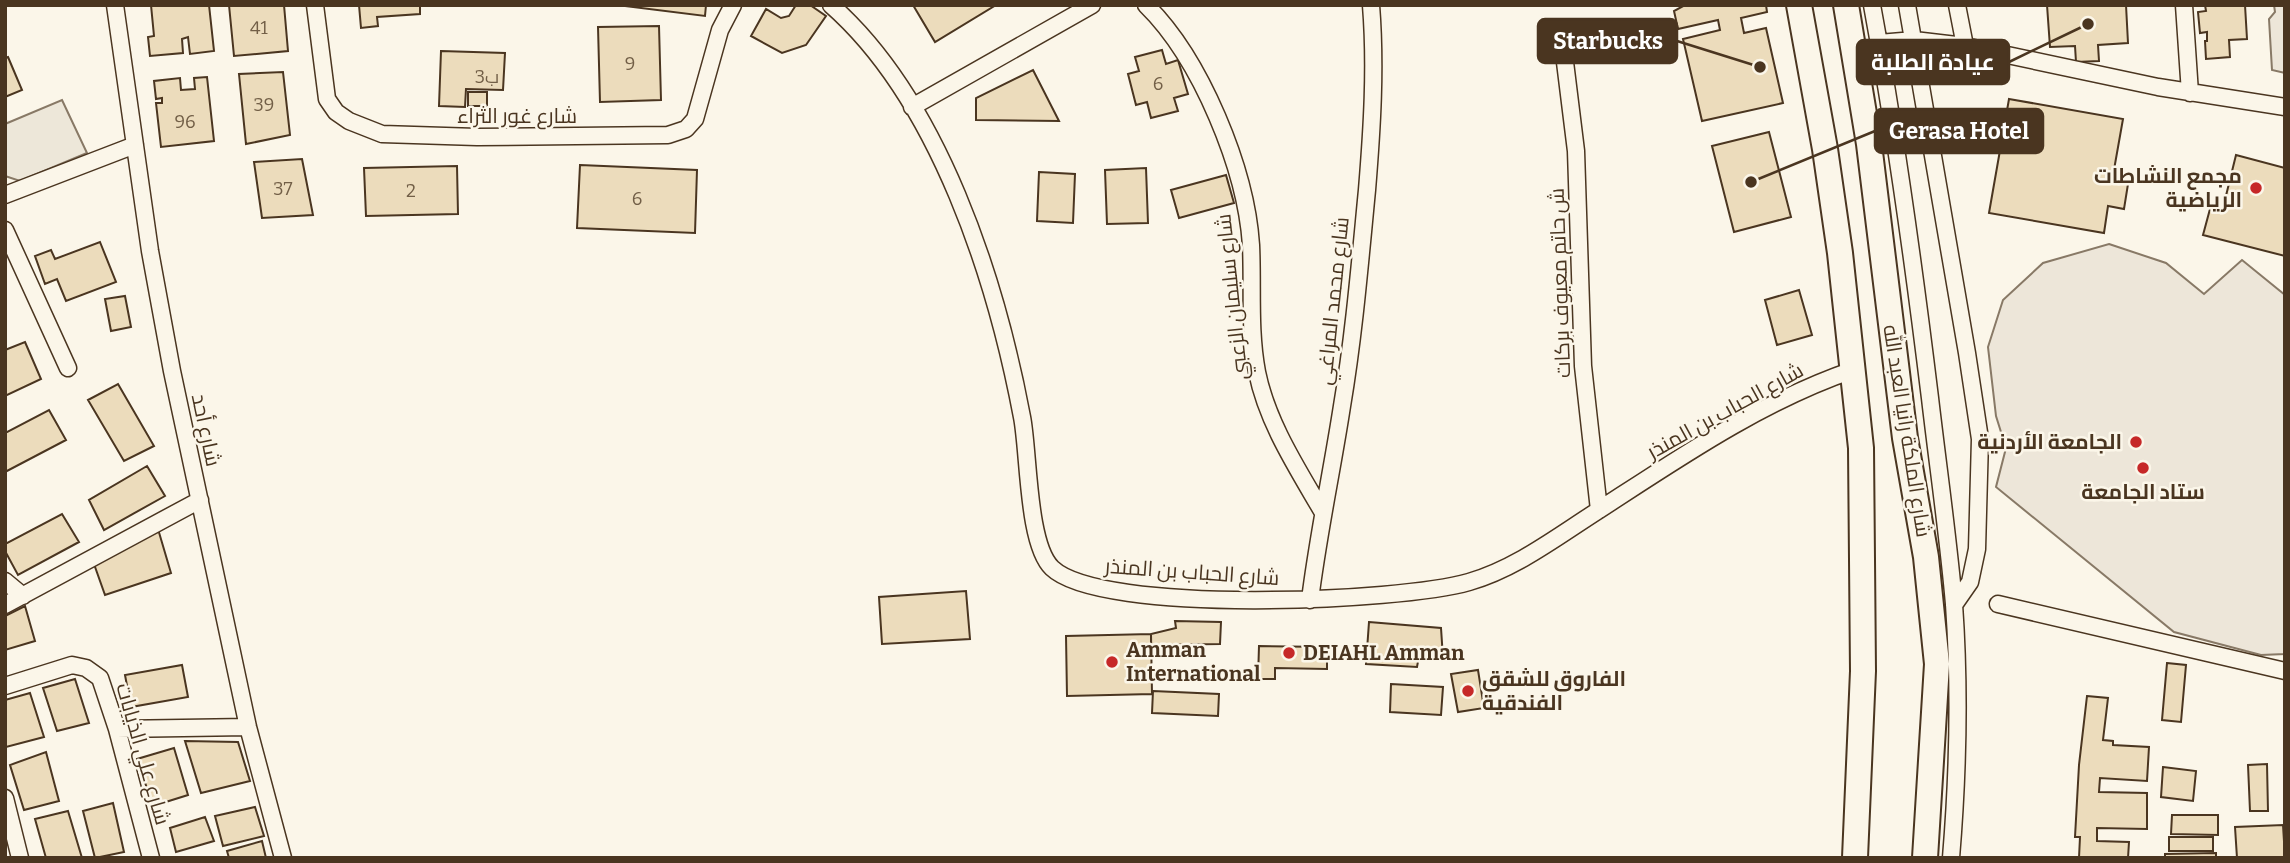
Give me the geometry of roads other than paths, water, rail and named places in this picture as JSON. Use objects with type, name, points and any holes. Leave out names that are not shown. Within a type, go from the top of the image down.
[{"type":"main road","name":"شارع الملكة رانيا العبد الله","points":[[1799,5],[1825,149],[1840,253],[1861,448],[1863,671],[1855,858]]},
{"type":"main road","name":"شارع الملكة رانيا العبد الله","points":[[1846,5],[1869,145],[1905,438],[1926,557],[1937,664],[1925,858]]},
{"type":"street","name":"شارع أحد","points":[[115,5],[160,312],[248,727],[283,858]]},
{"type":"street","name":"شارع غور الثراء","points":[[315,5],[327,99],[336,111],[349,121],[383,134],[415,136],[668,135],[686,129],[695,119],[720,30],[733,5]]},
{"type":"street","name":"شارع الحباب بن المنذر","points":[[831,5],[885,62],[938,155],[961,207],[1009,354],[1023,421],[1035,527],[1042,553],[1051,567],[1070,580],[1098,589],[1137,594],[1310,600],[1384,596],[1471,582],[1499,571],[1722,433],[1799,392],[1853,370]]},
{"type":"street","points":[[912,107],[1092,5]]},
{"type":"street","name":"شارع سليمان الزعبي","points":[[1146,5],[1184,52],[1220,124],[1248,220],[1257,373],[1275,426],[1322,511]]},
{"type":"street","name":"شارع محمد المراغي","points":[[1310,600],[1322,511],[1342,406],[1364,223],[1373,97],[1371,5]]},
{"type":"street","points":[[1871,5],[1917,292],[1954,605],[1958,727],[1951,858]]},
{"type":"street","points":[[1908,5],[1980,439],[1977,549],[1970,582],[1954,605]]},
{"type":"street","points":[[1957,5],[1965,46]]},
{"type":"street","points":[[2184,5],[2190,93]]},
{"type":"street","points":[[1879,43],[1914,40],[1965,46],[2190,93],[2285,107]]},
{"type":"street","name":"ش حاتم معيوف بركات","points":[[1564,54],[1576,151],[1583,366],[1599,510]]},
{"type":"street","points":[[5,195],[135,145]]},
{"type":"street","points":[[5,230],[68,368]]},
{"type":"street","points":[[5,605],[200,500]]},
{"type":"street","points":[[5,581],[23,596]]},
{"type":"street","points":[[1998,604],[2285,671]]},
{"type":"street","name":"شارع علي الذيابات","points":[[5,686],[72,666],[86,668],[100,678],[117,729],[150,858]]},
{"type":"street","points":[[117,729],[248,727]]},
{"type":"street","points":[[5,798],[20,858]]},
{"type":"place","name":"عيادة الطلبة","points":[[2088,24]]},
{"type":"place","name":"Starbucks","points":[[1760,67]]},
{"type":"place","name":"Gerasa Hotel","points":[[1751,182]]},
{"type":"place","name":"مجمع النشاطات الرياضية","points":[[2256,188]]},
{"type":"place","name":"الجامعة الأردنية","points":[[2136,442]]},
{"type":"place","name":"ستاد الجامعة","points":[[2143,468]]},
{"type":"place","name":"DEIAHL Amman","points":[[1289,653]]},
{"type":"place","name":"Amman International","points":[[1112,662]]},
{"type":"place","name":"الفاروق للشقق الفندقية","points":[[1468,691]]}]
